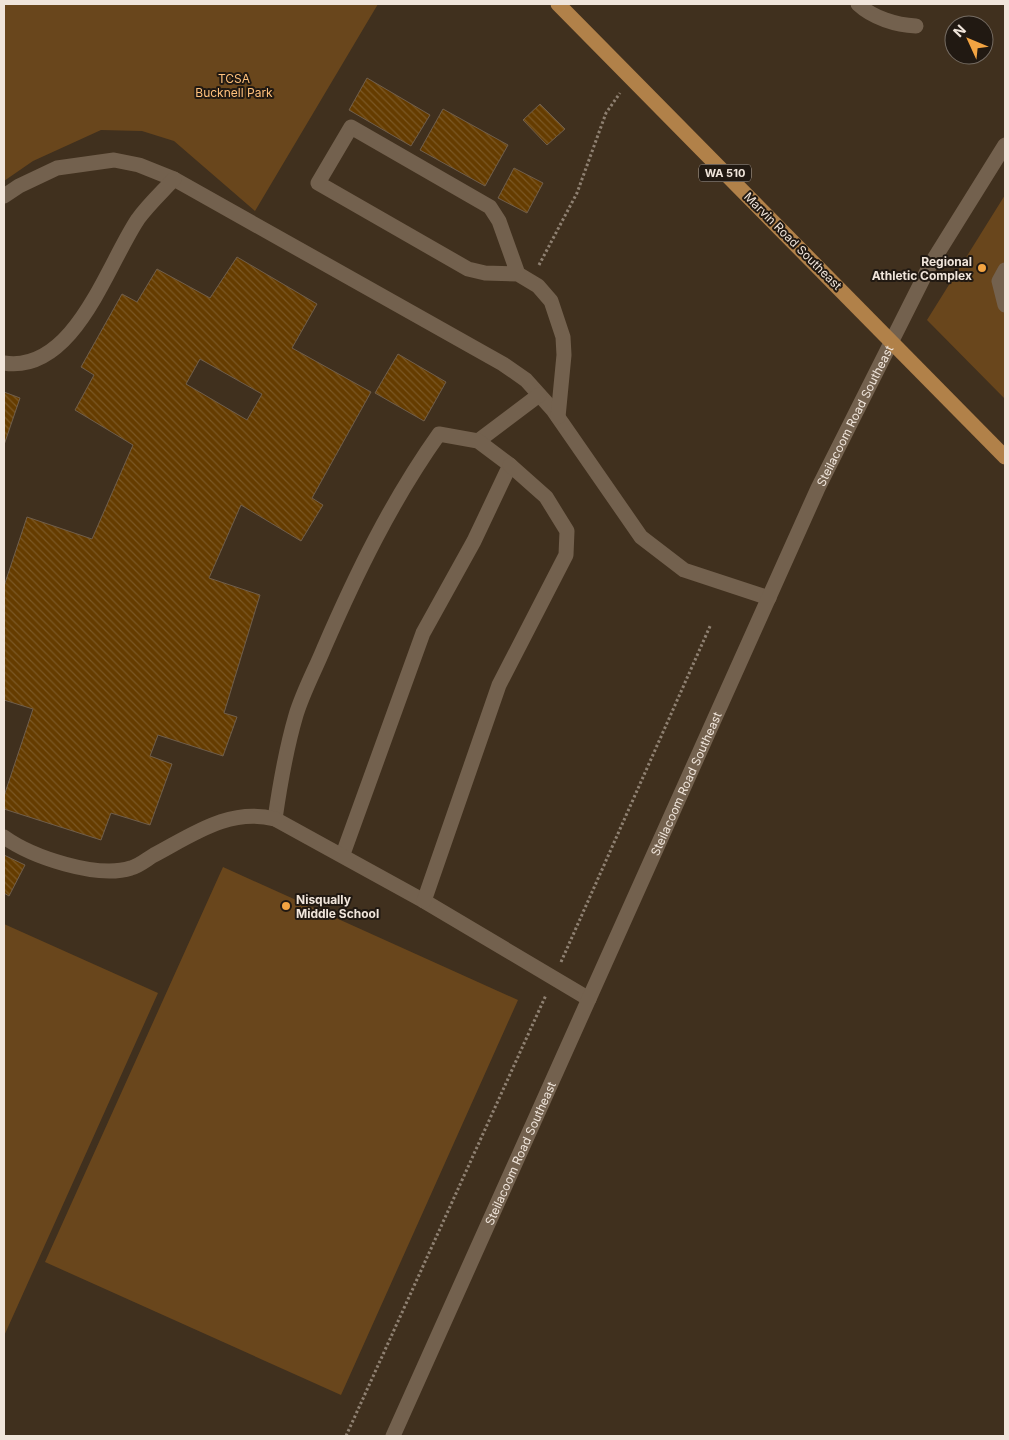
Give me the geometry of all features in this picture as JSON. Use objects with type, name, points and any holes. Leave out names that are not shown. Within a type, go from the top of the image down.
[{"type":"main road","name":"Marvin Road Southeast","points":[[558,4],[1005,457]]},
{"type":"street","points":[[858,4],[898,25],[916,26]]},
{"type":"street","points":[[524,278],[499,221],[490,207],[351,127],[318,183],[468,269],[484,274],[524,278],[538,286],[551,301],[563,337],[564,356],[558,417]]},
{"type":"street","name":"Steilacoom Road Southeast","points":[[393,1436],[818,488],[929,267],[1005,145]]},
{"type":"street","points":[[4,196],[19,186],[56,168],[114,160],[139,165],[174,179],[503,364],[526,380],[558,417],[641,538],[684,570],[769,598]]},
{"type":"street","points":[[4,363],[14,365],[40,359],[62,344],[89,305],[138,219],[174,179]]},
{"type":"street","points":[[1005,270],[999,281],[1005,306]]},
{"type":"street","points":[[478,441],[538,394]]},
{"type":"street","points":[[275,819],[283,764],[296,713],[349,589],[394,505],[415,467],[439,434],[478,441],[510,465],[546,497],[568,530],[566,555],[499,685],[424,901]]},
{"type":"street","points":[[343,854],[422,633],[474,541],[510,465]]},
{"type":"street","points":[[4,837],[58,862],[95,872],[130,868],[230,817],[259,815],[275,819],[343,854],[589,999]]},
{"type":"path","points":[[524,278],[577,193],[606,113],[631,78]]},
{"type":"path","points":[[346,1436],[554,978],[710,624]]},
{"type":"green space","name":"TCSA Bucknell Park","points":[[4,4],[378,4],[255,211],[174,141],[142,131],[101,130],[33,161],[4,181]]},
{"type":"green space","name":"Regional Athletic Complex","points":[[1005,195],[1005,399],[927,320]]},
{"type":"green space","points":[[223,867],[518,1000],[341,1395],[45,1262]]},
{"type":"green space","points":[[4,924],[158,993],[4,1336]]},
{"type":"building","points":[[367,78],[430,115],[411,146],[349,110]]},
{"type":"building","points":[[540,104],[565,129],[547,145],[523,120]]},
{"type":"building","points":[[443,109],[508,145],[485,186],[420,150]]},
{"type":"building","points":[[514,168],[543,183],[527,213],[498,198]]},
{"type":"building","points":[[237,257],[317,304],[292,348],[371,392],[312,498],[323,505],[301,541],[241,505],[209,578],[260,595],[224,713],[237,717],[223,756],[158,735],[150,756],[172,764],[150,825],[111,813],[101,840],[4,809],[4,796],[33,709],[4,700],[4,586],[27,517],[92,539],[133,445],[75,410],[94,375],[81,367],[122,294],[137,302],[157,269],[210,298]],"holes":[[[200,359],[262,394],[247,420],[186,384]]]},
{"type":"building","points":[[398,354],[446,382],[424,421],[375,393]]},
{"type":"building","points":[[4,392],[20,398],[4,445]]},
{"type":"building","points":[[4,855],[25,865],[9,896],[4,893]]},
{"type":"place","name":"Regional Athletic Complex","points":[[982,268]]},
{"type":"place","name":"Nisqually Middle School","points":[[286,906]]}]
